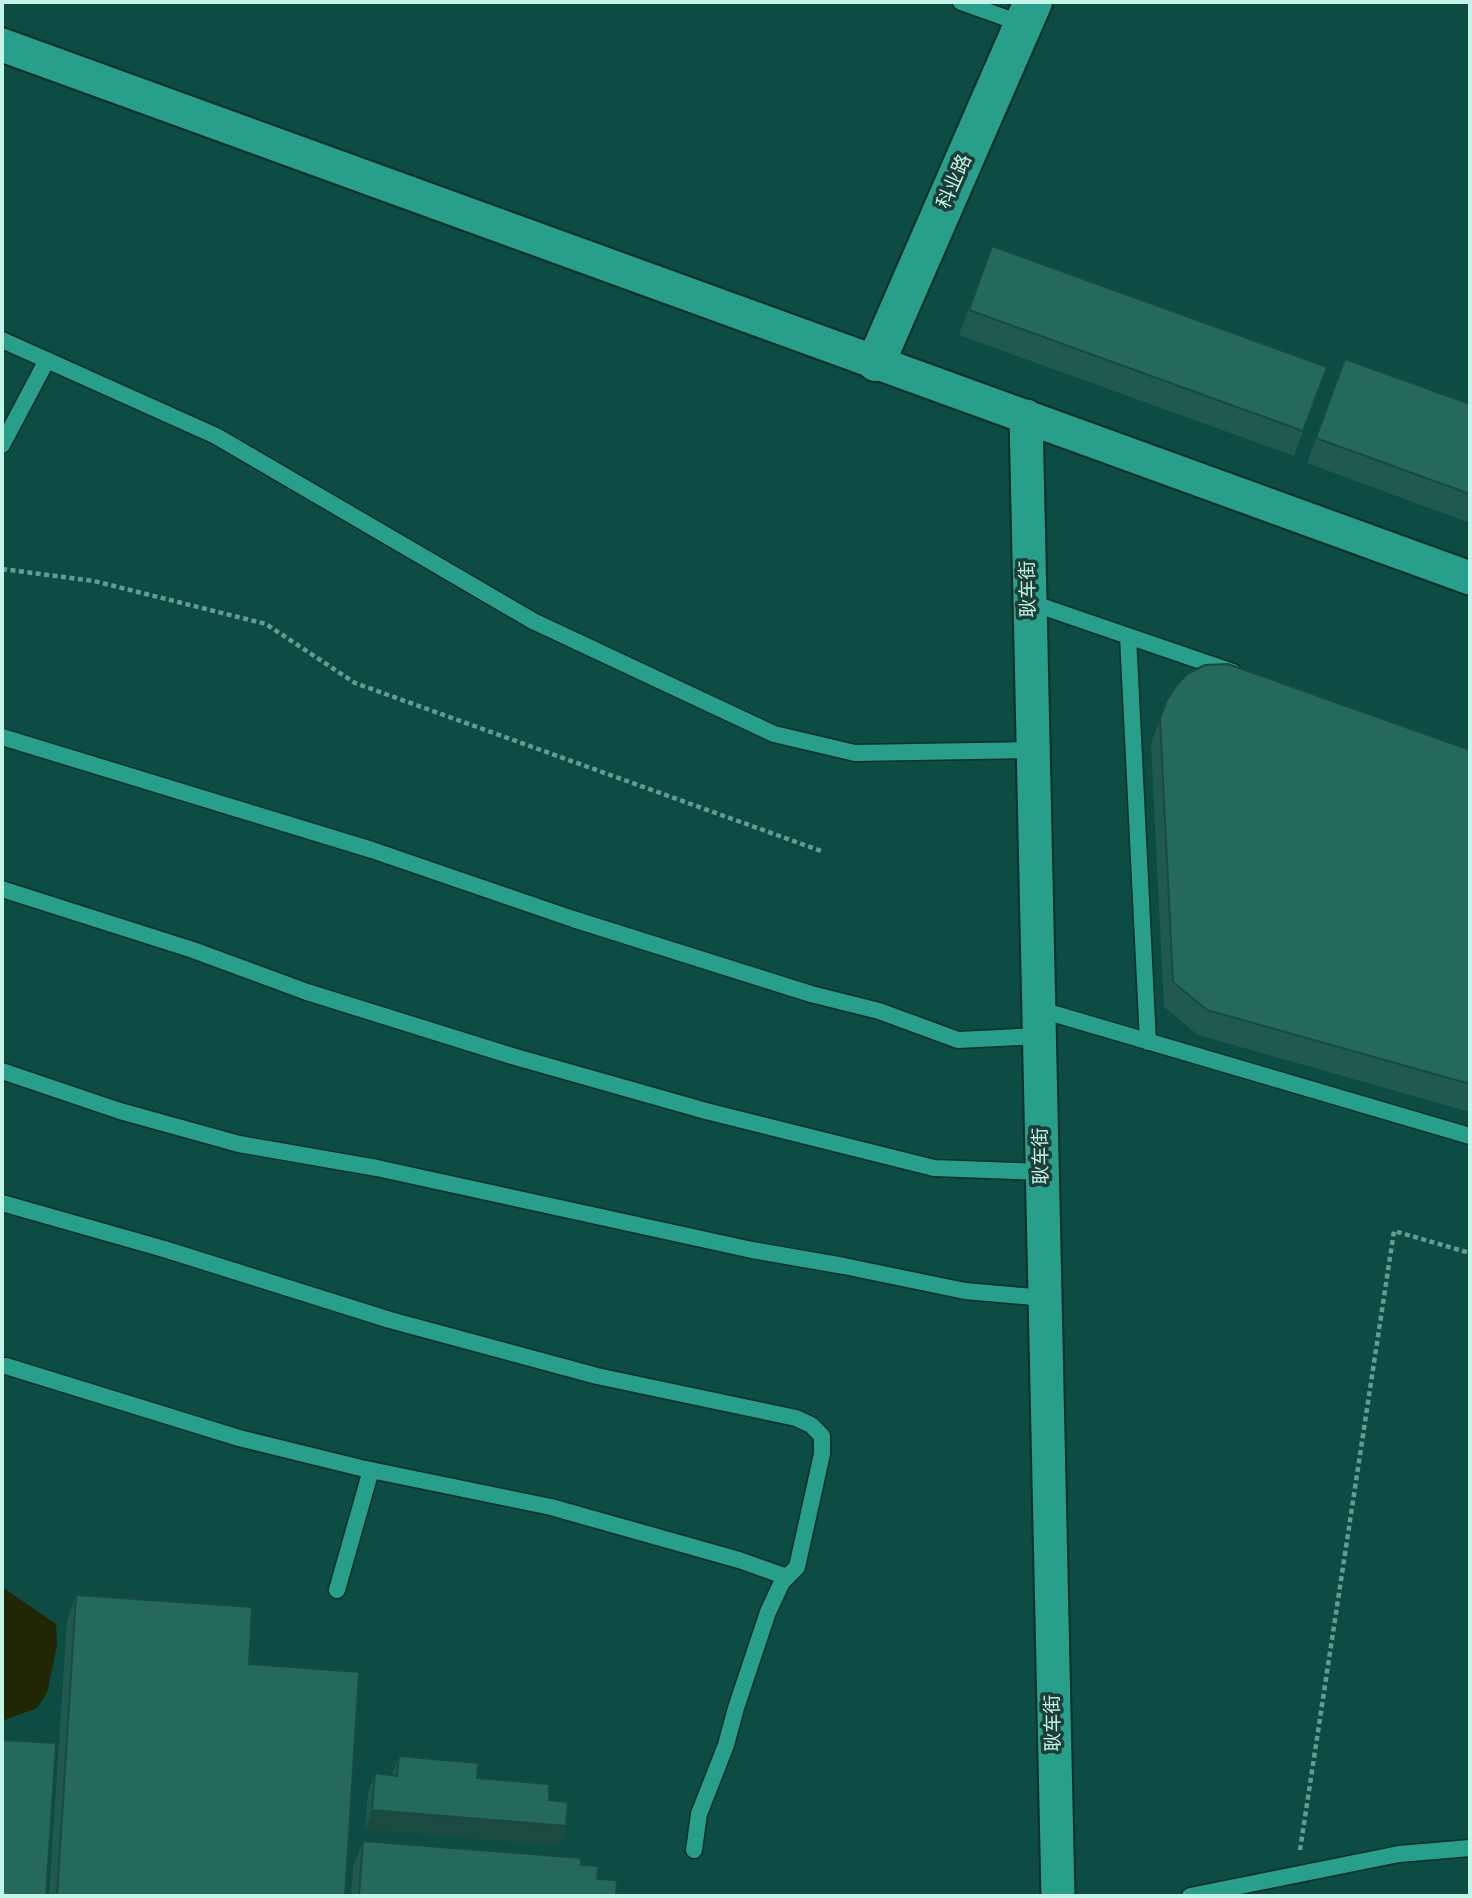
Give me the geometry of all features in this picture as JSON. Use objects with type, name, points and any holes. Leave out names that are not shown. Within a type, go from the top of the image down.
[{"type":"street","name":"科业路","points":[[876,362],[1028,13]]},
{"type":"street","points":[[2,45],[1470,578]]},
{"type":"street","name":"耿车街","points":[[1026,416],[1058,1896]]},
{"type":"lane","points":[[961,2],[1028,13]]},
{"type":"lane","points":[[2,340],[216,436],[533,621],[774,734],[855,753],[1033,750]]},
{"type":"lane","points":[[2,445],[47,360]]},
{"type":"lane","points":[[1030,601],[1247,677]]},
{"type":"lane","points":[[1128,636],[1148,1042]]},
{"type":"lane","points":[[2,737],[372,850],[573,919],[811,994],[879,1011],[958,1040],[1039,1022],[1148,1042],[1470,1136]]},
{"type":"lane","points":[[2,890],[193,950],[346,1004],[512,1056],[706,1111],[934,1168],[1042,1172]]},
{"type":"lane","points":[[2,1071],[120,1111],[239,1144],[377,1168],[752,1250],[965,1291],[1045,1298]]},
{"type":"lane","points":[[2,1203],[164,1249],[429,1331],[597,1376],[796,1418],[811,1425],[822,1436],[822,1454],[797,1567],[782,1582],[768,1612],[726,1745],[699,1814],[694,1850]]},
{"type":"lane","points":[[6,1366],[239,1437],[371,1470],[551,1507],[739,1560],[787,1577]]},
{"type":"lane","points":[[337,1590],[371,1470]]},
{"type":"lane","points":[[1190,1896],[1399,1854],[1470,1848]]},
{"type":"path","points":[[2,569],[94,581],[267,624],[355,683],[824,852]]},
{"type":"path","points":[[1296,1875],[1394,1231],[1470,1253]]},
{"type":"shaded area","points":[[2,1587],[56,1624],[57,1646],[47,1693],[37,1708],[2,1721]]},
{"type":"building","points":[[992,246],[1327,367],[1303,431],[969,310]]},
{"type":"building","points":[[1345,359],[1470,404],[1470,494],[1316,438]]},
{"type":"building","points":[[1228,664],[1470,750],[1470,1084],[1207,1010],[1173,982],[1160,719],[1166,702],[1187,674],[1205,665]]},
{"type":"building","points":[[76,1595],[252,1607],[249,1664],[359,1672],[345,1896],[57,1896]]},
{"type":"building","points":[[2,1740],[56,1743],[46,1896],[2,1896]]},
{"type":"building","points":[[399,1756],[478,1763],[477,1778],[549,1784],[549,1800],[568,1802],[566,1826],[372,1810],[375,1773],[397,1776]]},
{"type":"building","points":[[363,1841],[581,1858],[581,1865],[598,1866],[597,1879],[617,1880],[616,1896],[359,1896]]}]
